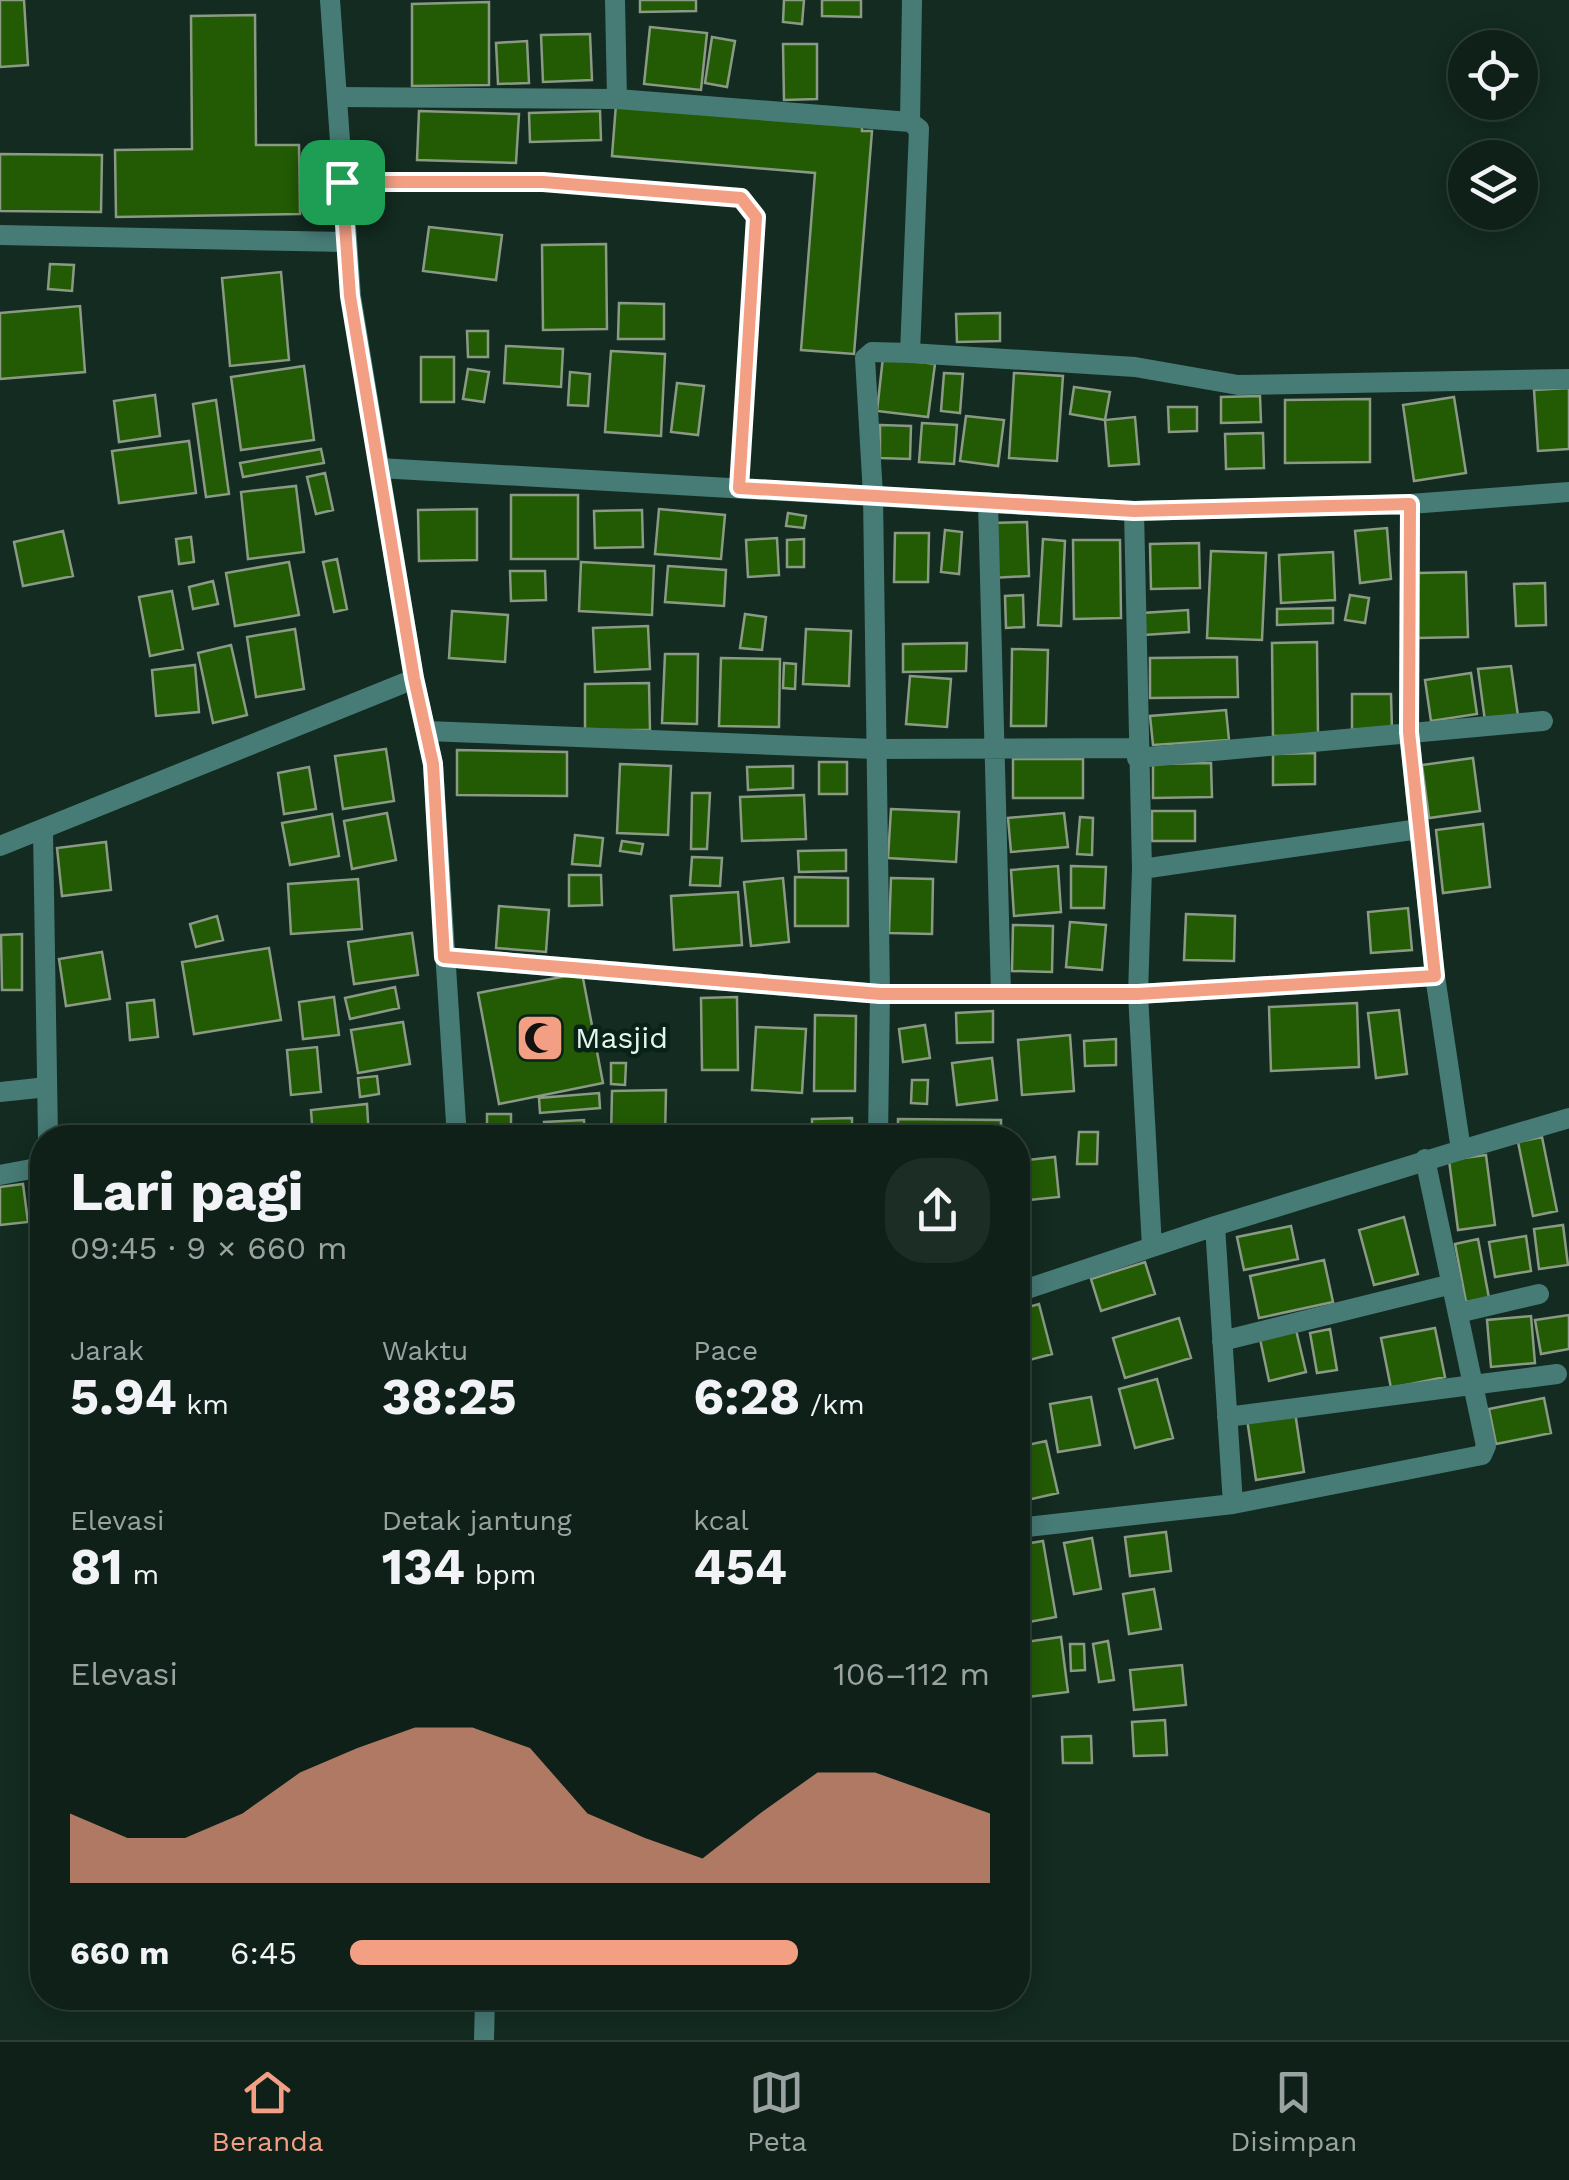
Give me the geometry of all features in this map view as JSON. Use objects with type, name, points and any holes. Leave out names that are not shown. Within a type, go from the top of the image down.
[{"type":"street","points":[[330,0],[350,296],[414,678],[433,764],[456,1125]]},
{"type":"street","points":[[615,0],[617,99]]},
{"type":"street","points":[[910,122],[912,0]]},
{"type":"street","points":[[338,97],[617,99],[917,125],[920,134],[910,353]]},
{"type":"street","points":[[0,235],[346,242]]},
{"type":"street","points":[[878,1125],[873,495],[865,358],[872,352],[910,353],[1134,367],[1238,385],[1569,379]]},
{"type":"street","points":[[380,468],[1134,511],[1410,504],[1569,492]]},
{"type":"street","points":[[988,502],[1001,994]]},
{"type":"street","points":[[1410,504],[1409,732],[1435,976],[1461,1150]]},
{"type":"street","points":[[1134,511],[1142,869],[1138,994],[1152,1247]]},
{"type":"street","points":[[0,846],[414,678]]},
{"type":"street","points":[[427,730],[875,749],[1137,753],[1544,722]]},
{"type":"street","points":[[1142,869],[1420,828]]},
{"type":"street","points":[[43,830],[48,1125]]},
{"type":"street","points":[[444,957],[880,994],[1138,994],[1435,976]]},
{"type":"street","points":[[0,1092],[47,1087]]},
{"type":"street","points":[[1030,1288],[1425,1159],[1569,1118]]},
{"type":"street","points":[[1030,1527],[1233,1504],[1482,1456],[1486,1446],[1425,1159]]},
{"type":"street","points":[[0,1175],[30,1170]]},
{"type":"street","points":[[1215,1226],[1233,1504]]},
{"type":"street","points":[[1222,1341],[1452,1284]]},
{"type":"street","points":[[1458,1312],[1539,1294]]},
{"type":"street","points":[[1227,1417],[1557,1374]]},
{"type":"street","points":[[484,2010],[484,2040]]},
{"type":"lane","points":[[342,182],[543,182],[741,198],[756,217],[739,488]]},
{"type":"building","points":[[0,0],[24,0],[28,65],[0,67]]},
{"type":"building","points":[[640,0],[696,0],[696,11],[640,12]]},
{"type":"building","points":[[784,0],[804,0],[802,24],[783,22]]},
{"type":"building","points":[[822,0],[861,0],[861,17],[822,16]]},
{"type":"building","points":[[489,2],[489,85],[412,86],[412,4]]},
{"type":"building","points":[[255,15],[256,145],[299,145],[300,214],[116,217],[115,150],[192,149],[191,16]]},
{"type":"building","points":[[650,27],[707,33],[701,90],[644,84]]},
{"type":"building","points":[[590,34],[592,80],[543,82],[541,35]]},
{"type":"building","points":[[712,37],[735,41],[727,87],[705,83]]},
{"type":"building","points":[[527,41],[529,83],[498,84],[496,43]]},
{"type":"building","points":[[783,44],[817,44],[817,99],[784,100]]},
{"type":"building","points":[[616,104],[862,125],[862,131],[872,131],[854,354],[801,350],[815,173],[612,156]]},
{"type":"building","points":[[419,111],[519,114],[516,163],[417,160]]},
{"type":"building","points":[[600,111],[601,140],[530,142],[529,113]]},
{"type":"building","points":[[0,154],[102,155],[101,212],[0,211]]},
{"type":"building","points":[[429,227],[502,235],[496,280],[423,271]]},
{"type":"building","points":[[606,244],[607,329],[543,330],[542,245]]},
{"type":"building","points":[[50,264],[74,265],[72,291],[48,289]]},
{"type":"building","points":[[281,272],[289,360],[230,366],[222,278]]},
{"type":"building","points":[[619,303],[664,304],[664,339],[618,339]]},
{"type":"building","points":[[80,306],[85,372],[0,379],[0,313]]},
{"type":"building","points":[[1000,313],[1000,341],[957,342],[956,314]]},
{"type":"building","points":[[467,331],[488,331],[488,357],[468,357]]},
{"type":"building","points":[[506,346],[563,349],[561,387],[504,383]]},
{"type":"building","points":[[611,351],[665,354],[661,436],[605,432]]},
{"type":"building","points":[[421,357],[454,357],[454,402],[421,402]]},
{"type":"building","points":[[883,357],[935,364],[928,417],[877,411]]},
{"type":"building","points":[[304,366],[314,440],[241,450],[231,377]]},
{"type":"building","points":[[468,369],[489,372],[484,402],[463,399]]},
{"type":"building","points":[[570,372],[590,374],[588,406],[568,405]]},
{"type":"building","points":[[944,373],[963,374],[960,413],[941,411]]},
{"type":"building","points":[[1014,373],[1063,376],[1057,461],[1009,458]]},
{"type":"building","points":[[677,383],[704,386],[698,435],[671,432]]},
{"type":"building","points":[[1074,387],[1110,392],[1105,420],[1070,414]]},
{"type":"building","points":[[1569,388],[1569,449],[1538,451],[1534,390]]},
{"type":"building","points":[[155,395],[160,436],[119,442],[114,401]]},
{"type":"building","points":[[1260,396],[1261,422],[1221,423],[1221,397]]},
{"type":"building","points":[[1454,397],[1466,473],[1414,481],[1403,405]]},
{"type":"building","points":[[1370,399],[1370,462],[1285,463],[1285,400]]},
{"type":"building","points":[[216,400],[229,494],[206,497],[193,404]]},
{"type":"building","points":[[1168,407],[1197,407],[1197,431],[1169,432]]},
{"type":"building","points":[[966,416],[1004,420],[998,466],[960,461]]},
{"type":"building","points":[[1135,417],[1139,464],[1109,466],[1105,420]]},
{"type":"building","points":[[922,423],[957,425],[954,464],[919,462]]},
{"type":"building","points":[[880,425],[911,426],[910,459],[880,458]]},
{"type":"building","points":[[1263,433],[1264,468],[1226,469],[1225,434]]},
{"type":"building","points":[[189,441],[196,493],[119,503],[112,451]]},
{"type":"building","points":[[321,449],[324,463],[243,477],[240,463]]},
{"type":"building","points":[[325,473],[333,510],[316,514],[307,477]]},
{"type":"building","points":[[296,486],[304,552],[248,559],[241,492]]},
{"type":"building","points":[[511,495],[578,495],[578,559],[511,559]]},
{"type":"building","points":[[477,509],[477,560],[419,561],[418,510]]},
{"type":"building","points":[[659,509],[725,515],[721,559],[655,554]]},
{"type":"building","points":[[642,510],[643,547],[595,548],[594,511]]},
{"type":"building","points":[[788,513],[806,516],[804,528],[786,526]]},
{"type":"building","points":[[1027,522],[1029,576],[992,578],[990,523]]},
{"type":"building","points":[[1387,528],[1391,579],[1360,583],[1355,531]]},
{"type":"building","points":[[945,530],[962,532],[959,574],[941,572]]},
{"type":"building","points":[[63,531],[73,576],[23,586],[14,542]]},
{"type":"building","points":[[895,533],[929,533],[928,582],[894,582]]},
{"type":"building","points":[[191,537],[194,562],[179,564],[176,539]]},
{"type":"building","points":[[777,538],[779,575],[748,577],[746,540]]},
{"type":"building","points":[[804,539],[804,567],[787,567],[787,540]]},
{"type":"building","points":[[1043,539],[1065,541],[1061,626],[1038,625]]},
{"type":"building","points":[[1073,540],[1120,540],[1121,618],[1074,619]]},
{"type":"building","points":[[1199,543],[1200,588],[1151,589],[1150,544]]},
{"type":"building","points":[[1211,551],[1266,553],[1262,640],[1207,638]]},
{"type":"building","points":[[1333,552],[1335,600],[1281,603],[1279,555]]},
{"type":"building","points":[[337,559],[347,609],[334,612],[323,562]]},
{"type":"building","points":[[289,562],[299,615],[235,626],[226,573]]},
{"type":"building","points":[[581,562],[654,566],[652,615],[579,611]]},
{"type":"building","points":[[668,566],[726,570],[724,606],[665,602]]},
{"type":"building","points":[[510,571],[545,571],[546,600],[511,601]]},
{"type":"building","points":[[1466,572],[1468,637],[1418,638],[1417,573]]},
{"type":"building","points":[[213,581],[218,604],[193,609],[189,587]]},
{"type":"building","points":[[1545,583],[1546,625],[1516,626],[1514,584]]},
{"type":"building","points":[[172,591],[183,649],[150,656],[139,597]]},
{"type":"building","points":[[1023,595],[1024,627],[1006,628],[1005,596]]},
{"type":"building","points":[[1350,595],[1369,598],[1365,623],[1345,620]]},
{"type":"building","points":[[1333,608],[1333,623],[1277,625],[1277,609]]},
{"type":"building","points":[[1188,610],[1189,632],[1144,635],[1142,613]]},
{"type":"building","points":[[452,611],[508,615],[505,662],[449,658]]},
{"type":"building","points":[[745,614],[766,617],[762,650],[740,648]]},
{"type":"building","points":[[648,626],[650,669],[595,672],[593,628]]},
{"type":"building","points":[[295,629],[304,689],[256,697],[247,637]]},
{"type":"building","points":[[806,629],[851,631],[849,686],[803,684]]},
{"type":"building","points":[[1317,642],[1318,736],[1273,736],[1272,643]]},
{"type":"building","points":[[967,643],[966,671],[903,672],[903,644]]},
{"type":"building","points":[[231,645],[247,715],[213,723],[198,653]]},
{"type":"building","points":[[1012,649],[1048,650],[1046,726],[1011,726]]},
{"type":"building","points":[[665,654],[698,654],[697,724],[662,723]]},
{"type":"building","points":[[1237,657],[1238,697],[1150,698],[1150,658]]},
{"type":"building","points":[[721,658],[780,659],[779,727],[719,726]]},
{"type":"building","points":[[784,663],[796,664],[795,689],[783,688]]},
{"type":"building","points":[[195,665],[199,712],[156,716],[152,670]]},
{"type":"building","points":[[1511,666],[1518,716],[1485,721],[1478,669]]},
{"type":"building","points":[[1471,673],[1477,714],[1431,721],[1425,680]]},
{"type":"building","points":[[910,676],[951,679],[947,727],[906,724]]},
{"type":"building","points":[[649,683],[650,730],[585,730],[585,684]]},
{"type":"building","points":[[1352,694],[1391,694],[1392,730],[1352,729]]},
{"type":"building","points":[[1226,710],[1229,740],[1153,745],[1150,716]]},
{"type":"building","points":[[386,749],[394,801],[343,809],[335,756]]},
{"type":"building","points":[[457,750],[567,752],[567,796],[457,795]]},
{"type":"building","points":[[1315,753],[1315,784],[1273,785],[1273,754]]},
{"type":"building","points":[[1473,758],[1480,811],[1429,818],[1422,765]]},
{"type":"building","points":[[1013,759],[1083,759],[1083,798],[1013,798]]},
{"type":"building","points":[[819,762],[847,762],[847,794],[819,794]]},
{"type":"building","points":[[1211,763],[1212,797],[1153,798],[1153,764]]},
{"type":"building","points":[[620,764],[671,766],[668,835],[617,833]]},
{"type":"building","points":[[793,766],[793,788],[748,790],[747,767]]},
{"type":"building","points":[[309,767],[316,809],[284,814],[278,773]]},
{"type":"building","points":[[692,793],[710,793],[707,849],[691,849]]},
{"type":"building","points":[[804,795],[806,839],[742,841],[740,797]]},
{"type":"building","points":[[891,809],[959,812],[956,862],[888,858]]},
{"type":"building","points":[[1152,811],[1195,811],[1195,841],[1152,841]]},
{"type":"building","points":[[387,813],[396,860],[352,869],[344,821]]},
{"type":"building","points":[[1064,813],[1068,847],[1011,852],[1008,818]]},
{"type":"building","points":[[332,814],[339,856],[290,865],[282,823]]},
{"type":"building","points":[[1080,817],[1093,818],[1092,855],[1077,854]]},
{"type":"building","points":[[1483,824],[1490,887],[1443,893],[1436,830]]},
{"type":"building","points":[[575,835],[603,838],[600,866],[572,864]]},
{"type":"building","points":[[622,841],[643,844],[641,854],[620,851]]},
{"type":"building","points":[[106,842],[111,890],[62,896],[57,848]]},
{"type":"building","points":[[846,850],[846,871],[799,872],[798,851]]},
{"type":"building","points":[[692,857],[722,858],[720,886],[690,885]]},
{"type":"building","points":[[1058,866],[1061,912],[1014,916],[1011,870]]},
{"type":"building","points":[[1071,866],[1106,867],[1104,908],[1071,908]]},
{"type":"building","points":[[569,875],[601,875],[602,905],[569,906]]},
{"type":"building","points":[[795,877],[848,878],[848,926],[795,926]]},
{"type":"building","points":[[783,878],[789,942],[751,946],[744,882]]},
{"type":"building","points":[[891,878],[933,879],[932,934],[889,933]]},
{"type":"building","points":[[358,879],[362,929],[291,934],[288,884]]},
{"type":"building","points":[[738,892],[742,945],[674,950],[671,896]]},
{"type":"building","points":[[499,906],[549,910],[546,952],[496,948]]},
{"type":"building","points":[[1408,908],[1412,950],[1371,953],[1368,912]]},
{"type":"building","points":[[1186,914],[1235,916],[1234,961],[1184,960]]},
{"type":"building","points":[[217,916],[223,940],[196,947],[190,924]]},
{"type":"building","points":[[1070,922],[1106,925],[1102,970],[1066,967]]},
{"type":"building","points":[[1013,925],[1053,926],[1052,972],[1012,971]]},
{"type":"building","points":[[412,933],[418,975],[354,984],[348,942]]},
{"type":"building","points":[[22,934],[22,990],[2,990],[1,935]]},
{"type":"building","points":[[269,948],[281,1020],[194,1034],[182,962]]},
{"type":"building","points":[[102,952],[110,999],[66,1006],[59,959]]},
{"type":"building","name":"Masjid","points":[[582,973],[603,1083],[499,1104],[478,993]]},
{"type":"building","points":[[395,987],[399,1008],[350,1019],[345,998]]},
{"type":"building","points":[[334,997],[339,1035],[303,1039],[299,1002]]},
{"type":"building","points":[[737,997],[738,1070],[702,1070],[701,998]]},
{"type":"building","points":[[154,1000],[158,1037],[130,1040],[127,1003]]},
{"type":"building","points":[[1357,1003],[1359,1067],[1271,1071],[1269,1007]]},
{"type":"building","points":[[1399,1010],[1407,1074],[1376,1078],[1368,1013]]},
{"type":"building","points":[[993,1011],[993,1042],[957,1043],[956,1013]]},
{"type":"building","points":[[815,1015],[856,1016],[855,1091],[814,1091]]},
{"type":"building","points":[[403,1022],[410,1064],[358,1073],[351,1030]]},
{"type":"building","points":[[925,1025],[930,1058],[903,1062],[899,1029]]},
{"type":"building","points":[[756,1027],[806,1029],[802,1093],[752,1090]]},
{"type":"building","points":[[1070,1035],[1074,1091],[1022,1095],[1018,1040]]},
{"type":"building","points":[[1116,1039],[1116,1065],[1085,1066],[1084,1041]]},
{"type":"building","points":[[317,1047],[321,1092],[291,1095],[287,1050]]},
{"type":"building","points":[[992,1058],[997,1100],[957,1105],[952,1063]]},
{"type":"building","points":[[611,1063],[626,1063],[625,1085],[611,1084]]},
{"type":"building","points":[[377,1076],[379,1094],[360,1097],[358,1078]]},
{"type":"building","points":[[912,1080],[928,1080],[927,1104],[911,1103]]},
{"type":"building","points":[[666,1090],[665,1125],[611,1125],[612,1091]]},
{"type":"building","points":[[599,1093],[600,1108],[540,1113],[539,1098]]},
{"type":"building","points":[[367,1104],[368,1125],[312,1125],[311,1110]]},
{"type":"building","points":[[487,1114],[511,1114],[511,1125],[487,1125]]},
{"type":"building","points":[[852,1118],[852,1125],[812,1125],[812,1119]]},
{"type":"building","points":[[898,1119],[1001,1120],[1001,1125],[898,1125]]},
{"type":"building","points":[[584,1120],[584,1125],[544,1125]]},
{"type":"building","points":[[1079,1132],[1098,1132],[1097,1164],[1077,1164]]},
{"type":"building","points":[[1542,1137],[1557,1211],[1533,1216],[1518,1142]]},
{"type":"building","points":[[1486,1155],[1495,1225],[1458,1230],[1449,1160]]},
{"type":"building","points":[[1055,1157],[1059,1197],[1030,1200],[1030,1160]]},
{"type":"building","points":[[23,1184],[28,1222],[0,1225],[0,1187]]},
{"type":"building","points":[[1404,1217],[1418,1274],[1374,1285],[1359,1230]]},
{"type":"building","points":[[1563,1225],[1568,1265],[1539,1269],[1534,1229]]},
{"type":"building","points":[[1291,1226],[1298,1259],[1244,1270],[1237,1237]]},
{"type":"building","points":[[1526,1236],[1531,1271],[1495,1277],[1489,1242]]},
{"type":"building","points":[[1478,1239],[1489,1298],[1466,1302],[1455,1244]]},
{"type":"building","points":[[1324,1260],[1333,1302],[1259,1318],[1250,1276]]},
{"type":"building","points":[[1145,1262],[1155,1294],[1101,1311],[1091,1279]]},
{"type":"building","points":[[1039,1304],[1052,1354],[1030,1360],[1030,1307]]},
{"type":"building","points":[[1569,1315],[1569,1349],[1541,1354],[1535,1320]]},
{"type":"building","points":[[1531,1316],[1535,1363],[1491,1367],[1487,1320]]},
{"type":"building","points":[[1179,1318],[1191,1358],[1125,1378],[1113,1338]]},
{"type":"building","points":[[1435,1328],[1445,1377],[1391,1388],[1381,1338]]},
{"type":"building","points":[[1330,1329],[1337,1370],[1317,1373],[1310,1333]]},
{"type":"building","points":[[1296,1330],[1306,1372],[1269,1381],[1260,1339]]},
{"type":"building","points":[[1157,1379],[1173,1438],[1135,1448],[1119,1389]]},
{"type":"building","points":[[1091,1397],[1100,1445],[1058,1452],[1050,1404]]},
{"type":"building","points":[[1544,1398],[1551,1433],[1496,1444],[1489,1409]]},
{"type":"building","points":[[1295,1412],[1304,1472],[1256,1480],[1247,1419]]},
{"type":"building","points":[[1046,1441],[1058,1493],[1030,1499],[1030,1444]]},
{"type":"building","points":[[1166,1532],[1171,1571],[1130,1576],[1125,1537]]},
{"type":"building","points":[[1092,1538],[1101,1589],[1074,1594],[1064,1543]]},
{"type":"building","points":[[1043,1541],[1056,1617],[1030,1622],[1030,1543]]},
{"type":"building","points":[[1154,1589],[1161,1629],[1129,1634],[1123,1594]]},
{"type":"building","points":[[1061,1637],[1068,1692],[1030,1697],[1030,1641]]},
{"type":"building","points":[[1108,1641],[1114,1680],[1099,1682],[1093,1644]]},
{"type":"building","points":[[1070,1644],[1084,1644],[1085,1670],[1071,1671]]},
{"type":"building","points":[[1182,1665],[1186,1705],[1134,1710],[1130,1670]]},
{"type":"building","points":[[1165,1720],[1167,1755],[1134,1756],[1132,1722]]},
{"type":"building","points":[[1091,1736],[1092,1763],[1063,1763],[1062,1737]]},
{"type":"place","name":"Masjid","points":[[540,1038]]},
{"type":"route","points":[[342,182],[543,182],[741,198],[756,217],[739,488],[1134,511],[1410,504],[1409,732],[1435,976],[1138,994],[880,994],[444,957],[433,764],[414,678],[350,296],[342,182]]}]
